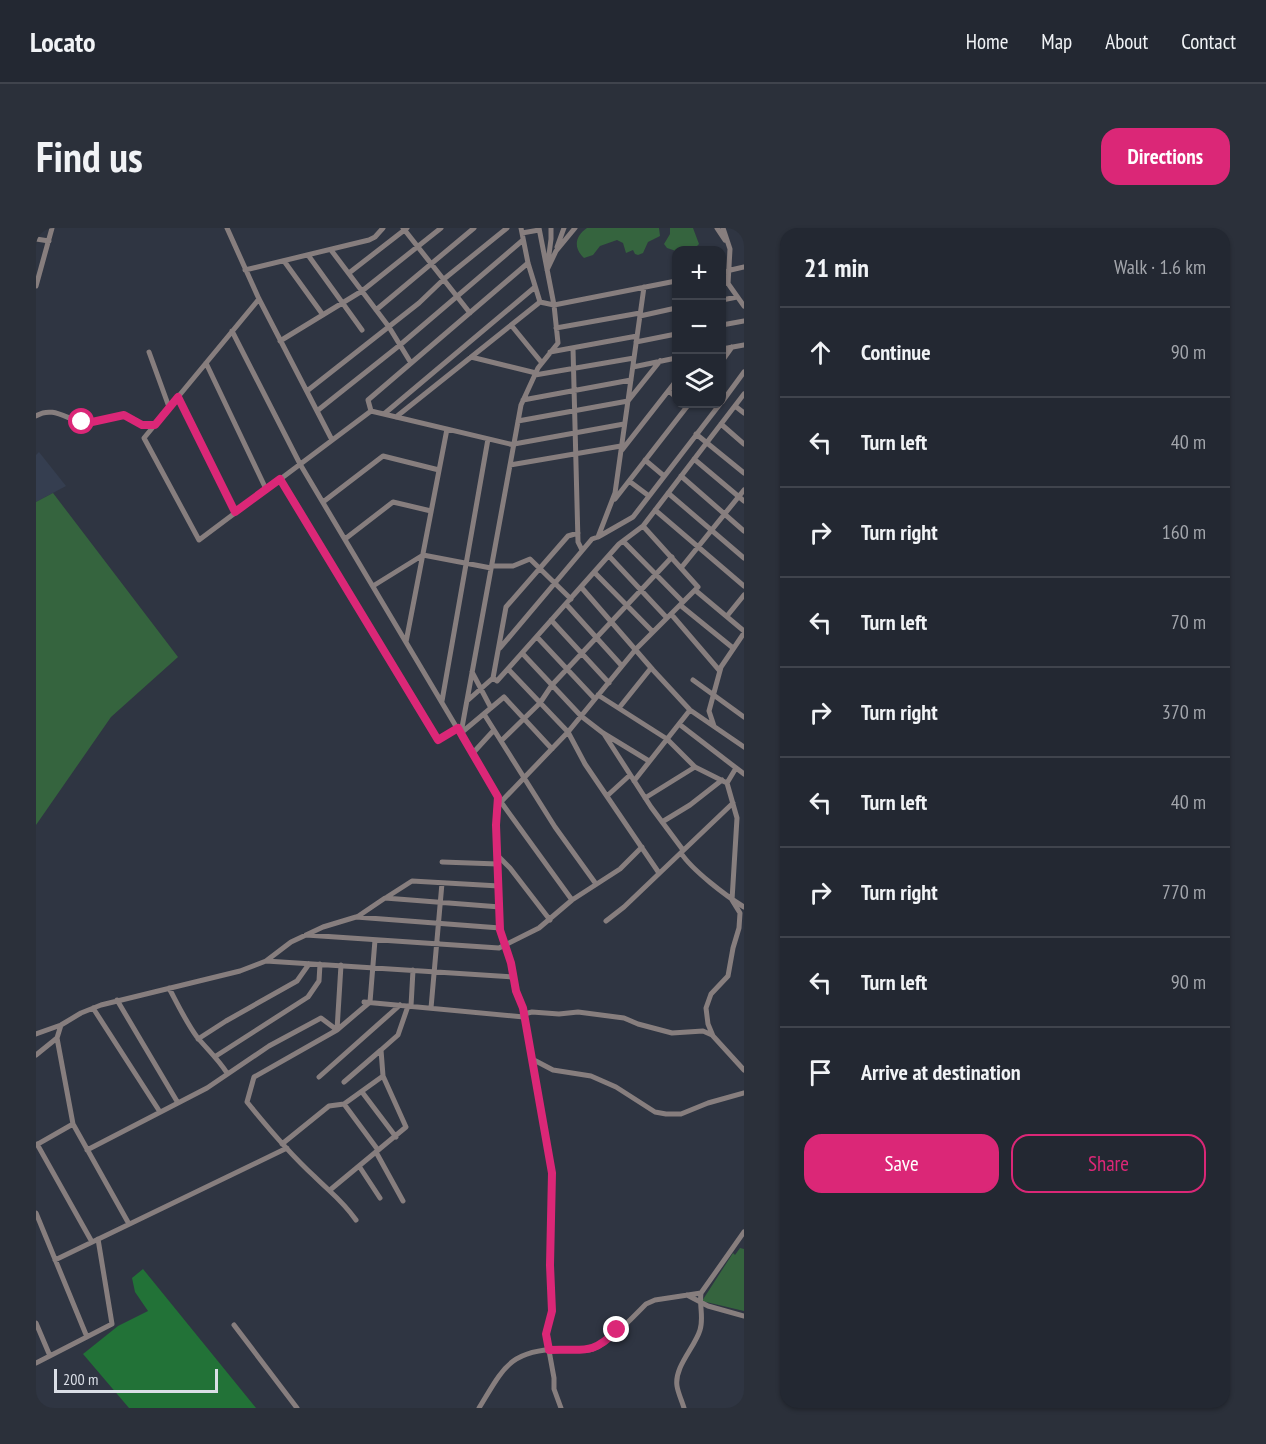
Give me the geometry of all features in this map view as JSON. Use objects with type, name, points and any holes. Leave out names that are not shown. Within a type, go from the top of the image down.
[{"type":"street","points":[[36,286],[52,228]]},
{"type":"street","points":[[227,228],[259,299],[332,440]]},
{"type":"street","points":[[245,270],[369,240],[375,237],[382,228]]},
{"type":"street","points":[[348,273],[405,228],[470,313]]},
{"type":"street","points":[[280,341],[362,291],[441,228]]},
{"type":"street","points":[[376,310],[474,228]]},
{"type":"street","points":[[307,392],[507,228]]},
{"type":"street","points":[[547,270],[551,228]]},
{"type":"street","points":[[547,270],[564,228]]},
{"type":"street","points":[[555,251],[575,228]]},
{"type":"street","points":[[717,228],[730,249]]},
{"type":"street","points":[[723,228],[730,249],[728,284]]},
{"type":"street","points":[[459,730],[467,701],[523,400],[535,374],[558,343],[554,305],[539,229],[521,231],[540,302]]},
{"type":"street","points":[[36,238],[49,241]]},
{"type":"street","points":[[317,411],[400,345],[524,240]]},
{"type":"street","points":[[331,249],[389,327],[411,363]]},
{"type":"street","points":[[308,255],[362,330]]},
{"type":"street","points":[[284,261],[323,315]]},
{"type":"street","points":[[370,411],[368,400],[528,263]]},
{"type":"street","points":[[726,272],[744,267]]},
{"type":"street","points":[[726,281],[744,306]]},
{"type":"street","points":[[540,302],[554,305],[672,282]]},
{"type":"street","points":[[384,414],[535,287]]},
{"type":"street","points":[[598,537],[615,493],[644,287]]},
{"type":"street","points":[[726,299],[737,297]]},
{"type":"street","points":[[259,299],[144,438],[199,540],[370,411],[514,444],[624,424]]},
{"type":"street","points":[[396,417],[540,302]]},
{"type":"street","points":[[556,328],[672,309]]},
{"type":"street","points":[[726,324],[744,321]]},
{"type":"street","points":[[511,325],[542,363]]},
{"type":"street","points":[[232,331],[300,464],[498,797],[496,825],[500,928],[506,944],[516,991],[523,1008],[552,1173],[550,1265],[552,1311],[546,1334],[554,1389],[561,1408]]},
{"type":"street","points":[[550,352],[672,335]]},
{"type":"street","points":[[726,348],[744,345]]},
{"type":"street","points":[[726,355],[732,347]]},
{"type":"street","points":[[573,348],[578,542],[582,550]]},
{"type":"street","points":[[148,352],[169,407]]},
{"type":"street","points":[[471,357],[535,374],[634,358]]},
{"type":"street","points":[[633,367],[672,359]]},
{"type":"street","points":[[518,421],[628,401],[660,361]]},
{"type":"street","points":[[206,363],[266,489]]},
{"type":"street","points":[[726,396],[744,372]]},
{"type":"street","points":[[523,400],[631,380]]},
{"type":"street","points":[[510,465],[621,449],[672,387]]},
{"type":"street","points":[[493,678],[496,681],[508,669],[623,541],[643,526],[744,394]]},
{"type":"street","points":[[178,397],[235,512]]},
{"type":"street","points":[[735,406],[744,413]]},
{"type":"street","points":[[610,505],[684,408]]},
{"type":"street","points":[[499,649],[592,539],[633,517],[717,408]]},
{"type":"street","points":[[36,416],[42,412],[52,411],[82,422],[92,422],[124,415],[142,425],[155,425]]},
{"type":"street","points":[[721,424],[744,444]]},
{"type":"street","points":[[406,642],[447,429]]},
{"type":"street","points":[[696,434],[744,473]]},
{"type":"street","points":[[442,701],[488,439]]},
{"type":"street","points":[[323,502],[383,456],[439,470]]},
{"type":"street","points":[[694,459],[741,499]]},
{"type":"street","points":[[645,460],[664,476]]},
{"type":"street","points":[[681,476],[744,531]]},
{"type":"street","points":[[280,479],[438,740],[484,714],[504,697],[552,749]]},
{"type":"street","points":[[629,481],[649,496]]},
{"type":"street","points":[[681,568],[725,514],[741,499],[744,490]]},
{"type":"street","points":[[668,493],[744,558]]},
{"type":"street","points":[[345,539],[393,502],[431,511]]},
{"type":"street","points":[[655,510],[744,586]]},
{"type":"street","points":[[499,804],[568,732],[636,649],[698,587],[643,526]]},
{"type":"street","points":[[467,701],[493,678],[506,607],[568,536],[578,533]]},
{"type":"street","points":[[623,541],[682,603],[734,648]]},
{"type":"street","points":[[373,586],[423,555],[491,567],[513,566],[530,559],[555,583],[597,638],[622,666]]},
{"type":"street","points":[[609,556],[719,670]]},
{"type":"street","points":[[501,741],[540,703],[552,685],[672,557]]},
{"type":"street","points":[[594,572],[653,632]]},
{"type":"street","points":[[581,587],[690,710],[744,747]]},
{"type":"street","points":[[695,590],[744,632],[719,670],[708,711],[714,726]]},
{"type":"street","points":[[727,616],[741,604],[744,595]]},
{"type":"street","points":[[551,620],[609,682]]},
{"type":"street","points":[[537,637],[597,697],[619,708],[667,739],[695,767],[724,782],[737,818],[734,836],[732,900],[740,913],[739,927],[728,976],[711,994],[706,1008],[708,1024],[713,1036],[744,1070]]},
{"type":"street","points":[[522,653],[581,716],[603,733],[649,761]]},
{"type":"street","points":[[619,708],[651,668]]},
{"type":"street","points":[[508,669],[568,732],[585,764],[659,873]]},
{"type":"street","points":[[472,672],[491,708]]},
{"type":"street","points":[[693,680],[743,715]]},
{"type":"street","points":[[607,796],[632,778],[649,761],[690,710]]},
{"type":"street","points":[[484,714],[555,827],[596,884]]},
{"type":"street","points":[[679,724],[744,774]]},
{"type":"street","points":[[473,753],[494,730]]},
{"type":"street","points":[[603,733],[686,861],[732,900],[744,907]]},
{"type":"street","points":[[645,798],[695,767]]},
{"type":"street","points":[[662,822],[724,782],[736,768]]},
{"type":"street","points":[[606,921],[624,907],[733,803]]},
{"type":"street","points":[[499,804],[572,900]]},
{"type":"street","points":[[306,935],[499,948],[539,928],[572,900],[620,869],[642,847]]},
{"type":"street","points":[[498,856],[550,920]]},
{"type":"street","points":[[442,862],[498,864]]},
{"type":"street","points":[[36,1034],[62,1025],[93,1008],[117,1000],[240,971],[266,961],[291,942],[323,927],[356,917],[412,881],[499,886]]},
{"type":"street","points":[[431,1008],[442,883]]},
{"type":"street","points":[[385,898],[500,908]]},
{"type":"street","points":[[356,917],[500,928]]},
{"type":"street","points":[[356,1220],[341,1200],[284,1146],[247,1102],[254,1077],[337,1030],[367,1002],[375,940]]},
{"type":"street","points":[[266,961],[513,977]]},
{"type":"street","points":[[198,1039],[297,981],[309,964]]},
{"type":"street","points":[[216,1056],[308,997],[319,981],[320,964]]},
{"type":"street","points":[[337,1030],[341,965]]},
{"type":"street","points":[[344,1082],[398,1035],[410,1006],[413,970]]},
{"type":"street","points":[[169,988],[183,1017],[198,1039],[216,1056],[227,1073]]},
{"type":"street","points":[[117,1000],[178,1103]]},
{"type":"street","points":[[367,1002],[524,1016],[532,1012],[559,1014],[578,1012],[624,1018],[672,1033],[703,1031],[713,1036]]},
{"type":"street","points":[[319,1077],[400,1005]]},
{"type":"street","points":[[93,1008],[160,1112]]},
{"type":"street","points":[[87,1150],[207,1088],[269,1046],[321,1018],[337,1030]]},
{"type":"street","points":[[36,1055],[57,1038],[62,1025]]},
{"type":"street","points":[[57,1038],[73,1124],[129,1224]]},
{"type":"street","points":[[330,1190],[406,1127],[383,1076],[381,1050]]},
{"type":"street","points":[[532,1059],[553,1070],[591,1076],[616,1087],[655,1112],[666,1114],[681,1114],[708,1103],[744,1093]]},
{"type":"street","points":[[55,1260],[284,1146],[329,1106],[344,1104],[383,1076]]},
{"type":"street","points":[[362,1092],[396,1137]]},
{"type":"street","points":[[344,1104],[377,1151],[403,1201]]},
{"type":"street","points":[[73,1124],[36,1144],[92,1242]]},
{"type":"street","points":[[359,1166],[380,1198]]},
{"type":"street","points":[[36,1214],[87,1337]]},
{"type":"street","points":[[684,1408],[676,1382],[701,1327],[700,1293],[744,1232]]},
{"type":"street","points":[[36,1363],[112,1324],[98,1239]]},
{"type":"street","points":[[479,1408],[500,1374],[521,1354],[549,1350],[593,1349],[604,1343],[646,1304],[655,1300],[700,1293]]},
{"type":"street","points":[[687,1295],[708,1306],[744,1316]]},
{"type":"street","points":[[36,1323],[50,1356]]},
{"type":"street","points":[[234,1325],[297,1408]]},
{"type":"shaded area","points":[[39,452],[66,486],[36,502],[36,455]]},
{"type":"green space","points":[[587,228],[659,228],[660,236],[648,242],[643,253],[638,255],[633,250],[626,253],[623,243],[617,240],[600,246],[593,255],[584,258],[578,250],[577,242]]},
{"type":"green space","points":[[670,228],[693,228],[699,244],[697,246],[672,246],[672,250],[667,248],[664,244],[670,234]]},
{"type":"green space","points":[[53,493],[178,657],[111,717],[36,825],[36,502]]},
{"type":"green space","points":[[740,1248],[744,1249],[744,1311],[702,1301],[733,1253],[735,1255]]},
{"type":"green space","points":[[143,1269],[256,1408],[129,1408],[83,1354],[118,1326],[148,1311],[135,1292],[132,1278]]},
{"type":"route","points":[[82,422],[124,415],[142,425],[155,425],[178,397],[235,512],[280,479],[438,740],[458,728],[498,797],[496,825],[500,930],[511,963],[516,991],[523,1008],[552,1173],[550,1265],[552,1311],[546,1334],[549,1350],[586,1351],[593,1349],[604,1343],[617,1330]]}]
